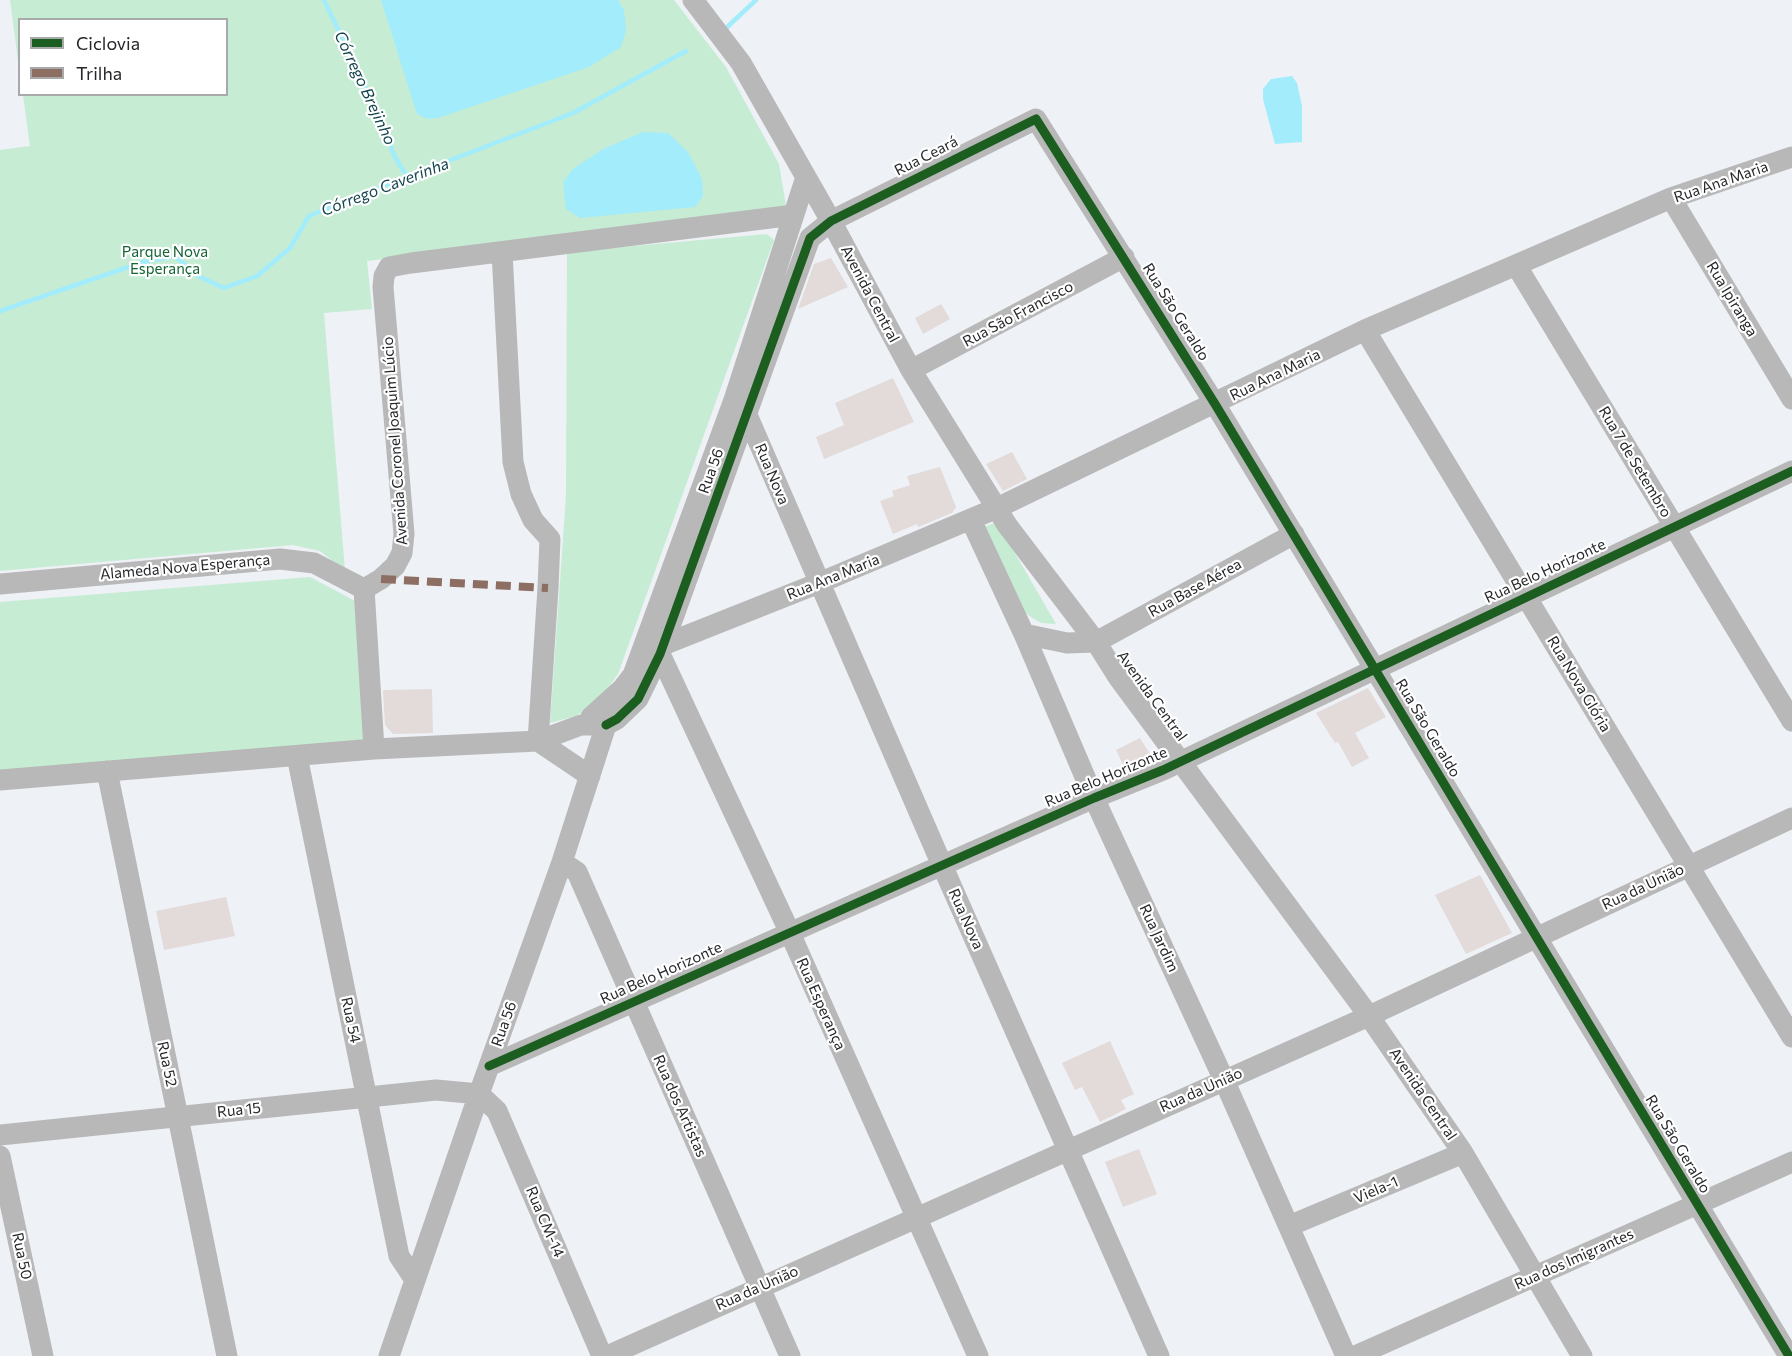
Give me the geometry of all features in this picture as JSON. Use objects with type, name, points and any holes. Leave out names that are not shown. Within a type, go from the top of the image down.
[{"type":"street","name":"Avenida Central","points":[[698,6],[741,63],[831,221],[911,370],[1007,525],[1096,642],[1118,677],[1369,1016],[1463,1153],[1582,1356]]},
{"type":"street","name":"Rua Ceará","points":[[831,221],[1036,118]]},
{"type":"street","name":"Rua São Geraldo","points":[[1036,118],[1215,404],[1789,1356]]},
{"type":"street","name":"Rua Ana Maria","points":[[661,650],[971,520],[1365,330],[1671,198],[1792,158]]},
{"type":"street","name":"Rua 56","points":[[389,1356],[562,862],[590,776],[604,717],[633,675],[735,397],[806,177]]},
{"type":"street","name":"Rua Ipiranga","points":[[1671,198],[1792,399]]},
{"type":"street","name":"Avenida Coronel Joaquim Lúcio","points":[[364,589],[381,579],[395,566],[402,554],[404,534],[383,286],[384,276],[389,267],[794,215]]},
{"type":"street","name":"Rua 56","points":[[604,717],[617,718],[641,694],[661,650],[810,238],[831,221]]},
{"type":"street","points":[[502,252],[513,462],[521,494],[533,520],[550,539],[538,741]]},
{"type":"street","name":"Rua São Francisco","points":[[911,370],[1124,257]]},
{"type":"street","name":"Rua 7 de Setembro","points":[[1516,265],[1792,721]]},
{"type":"street","name":"Rua Nova Glória","points":[[1365,330],[1792,1037]]},
{"type":"street","name":"Rua Nova","points":[[747,416],[1159,1356]]},
{"type":"street","name":"Rua Belo Horizonte","points":[[489,1066],[1094,798],[1181,762],[1374,668],[1792,471]]},
{"type":"street","name":"Rua Jardim","points":[[971,520],[1346,1356]]},
{"type":"street","name":"Rua Base Aérea","points":[[1096,642],[1294,534]]},
{"type":"street","name":"Alameda Nova Esperança","points":[[0,584],[280,559],[314,563],[364,589]]},
{"type":"street","points":[[364,589],[374,749]]},
{"type":"street","points":[[1024,634],[1067,643],[1096,642]]},
{"type":"street","name":"Rua Esperança","points":[[661,650],[978,1356]]},
{"type":"street","points":[[0,780],[374,749],[538,741],[604,717]]},
{"type":"street","points":[[538,741],[590,776]]},
{"type":"street","name":"Rua 54","points":[[297,756],[399,1256],[415,1280]]},
{"type":"street","name":"Rua 52","points":[[106,771],[227,1356]]},
{"type":"street","name":"Rua da União","points":[[608,1356],[1369,1016],[1792,818]]},
{"type":"street","name":"Rua dos Artistas","points":[[562,862],[577,872],[790,1356]]},
{"type":"street","name":"Rua 15","points":[[0,1135],[436,1090],[479,1094]]},
{"type":"street","name":"Rua CM-14","points":[[479,1094],[497,1110],[602,1356]]},
{"type":"street","name":"Viela-1","points":[[1289,1227],[1463,1153]]},
{"type":"street","name":"Rua 50","points":[[0,1156],[43,1356]]},
{"type":"street","name":"Rua dos Imigrantes","points":[[1355,1356],[1792,1162]]},
{"type":"green space","name":"Parque Nova Esperança","points":[[10,0],[674,0],[726,67],[779,164],[787,212],[367,261],[372,309],[324,313],[345,571],[320,551],[293,545],[0,571],[0,150],[30,146],[23,96],[228,96],[228,18],[18,18],[18,60]]},
{"type":"green space","points":[[767,234],[774,240],[618,674],[600,699],[576,716],[550,723],[566,496],[567,252]]},
{"type":"green space","points":[[997,522],[1056,624],[1041,623],[1020,610],[984,527]]},
{"type":"green space","points":[[310,577],[355,601],[366,746],[0,774],[0,602]]},
{"type":"water","points":[[381,0],[618,0],[624,10],[626,30],[621,47],[589,67],[438,118],[427,119],[417,114]]},
{"type":"water","points":[[1292,76],[1297,83],[1302,106],[1302,142],[1275,144],[1263,99],[1263,89],[1271,79]]},
{"type":"water","points":[[643,132],[668,133],[688,152],[702,179],[703,196],[695,207],[580,218],[566,209],[563,182],[573,169],[603,149]]},
{"type":"building","points":[[831,258],[848,287],[798,309],[814,264]]},
{"type":"building","points":[[941,304],[950,319],[923,334],[915,318]]},
{"type":"building","points":[[893,378],[914,422],[824,459],[816,437],[844,425],[835,403]]},
{"type":"building","points":[[1012,452],[1027,479],[1003,491],[986,464]]},
{"type":"building","points":[[940,467],[956,507],[952,513],[893,534],[880,501],[894,496],[892,491],[910,485],[907,476]]},
{"type":"building","points":[[1368,688],[1386,717],[1355,733],[1369,758],[1352,767],[1338,742],[1335,743],[1316,713]]},
{"type":"building","points":[[432,689],[433,733],[393,734],[385,725],[383,690]]},
{"type":"building","points":[[1140,738],[1154,760],[1126,771],[1116,750]]},
{"type":"building","points":[[1480,875],[1512,933],[1466,954],[1435,895]]},
{"type":"building","points":[[226,897],[235,936],[164,950],[156,911]]},
{"type":"building","points":[[1110,1041],[1134,1094],[1121,1100],[1126,1109],[1100,1122],[1082,1087],[1075,1090],[1062,1063]]},
{"type":"building","points":[[1139,1149],[1157,1194],[1123,1207],[1105,1162]]},
{"type":"waterway","name":"Córrego Brejinho","points":[[324,0],[395,157],[407,177]]},
{"type":"waterway","name":"Córrego Caverinha","points":[[724,30],[756,0]]},
{"type":"waterway","name":"Córrego Caverinha","points":[[0,311],[143,262],[175,256],[198,276],[224,288],[257,276],[290,248],[309,216],[573,113],[686,51]]},
{"type":"marked path","points":[[381,579],[548,588]]},
{"type":"cycle path","points":[[606,725],[617,719],[638,699],[660,654],[810,238],[831,221],[1036,119],[1215,404],[1789,1356]]},
{"type":"cycle path","points":[[489,1066],[1094,798],[1163,770],[1792,471]]}]
